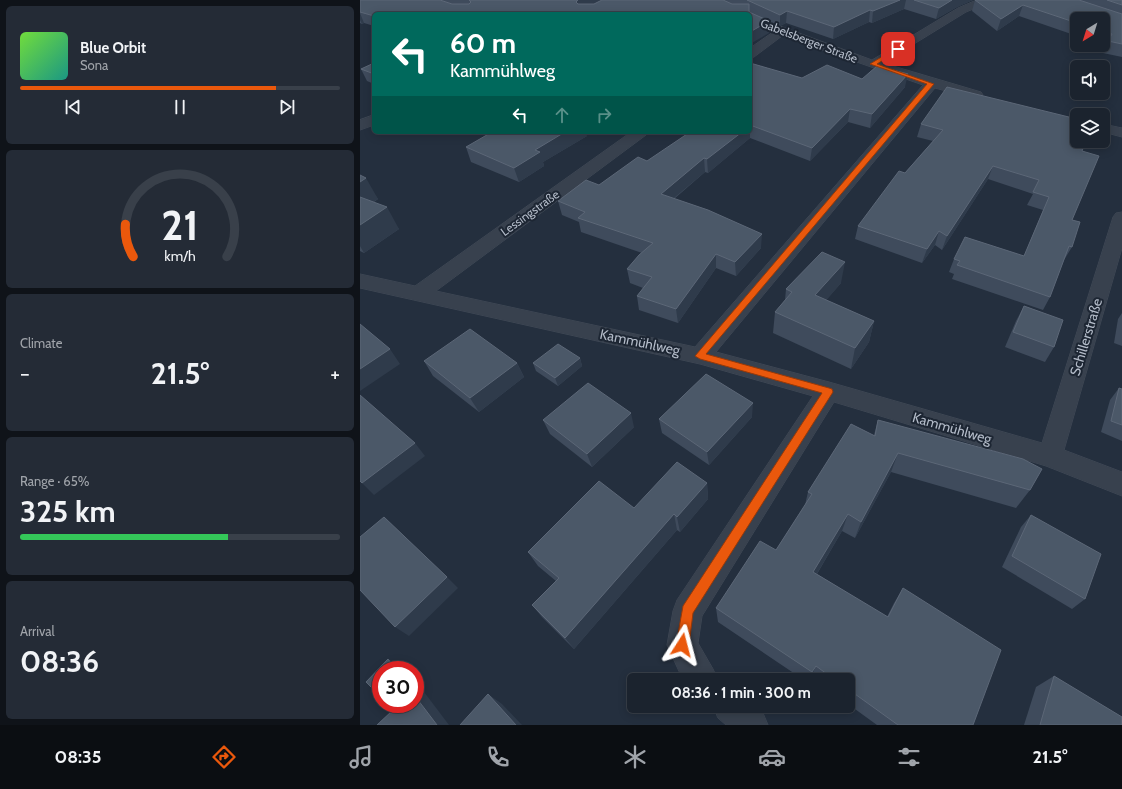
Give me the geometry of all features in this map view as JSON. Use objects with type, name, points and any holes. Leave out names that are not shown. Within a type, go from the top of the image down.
[{"type":"street","points":[[873,64],[962,10],[986,0]]},
{"type":"street","name":"Gabelsberger Straße","points":[[752,19],[780,32],[931,84],[985,98]]},
{"type":"street","points":[[752,53],[780,32]]},
{"type":"street","points":[[700,356],[931,84]]},
{"type":"street","points":[[360,126],[372,120]]},
{"type":"street","points":[[1110,130],[1122,133]]},
{"type":"street","name":"Lessingstraße","points":[[418,294],[639,134]]},
{"type":"street","name":"Schillerstraße","points":[[1050,456],[1122,217]]},
{"type":"street","name":"Kammühlweg","points":[[360,281],[700,356],[1050,456],[1122,484]]},
{"type":"street","points":[[697,673],[682,645],[688,611],[829,392]]},
{"type":"street","points":[[738,713],[751,725]]},
{"type":"building","points":[[360,0],[440,0],[452,4],[469,4],[471,2],[469,0],[578,0],[576,2],[578,4],[594,4],[602,0],[723,0],[732,4],[749,4],[749,12],[372,12],[372,15],[360,12]]},
{"type":"building","points":[[747,0],[900,0],[873,11],[870,10],[834,27],[787,11],[780,15]]},
{"type":"building","points":[[914,0],[952,0],[939,8]]},
{"type":"building","points":[[975,0],[1079,0],[1122,14],[1122,44],[1110,41],[1112,34],[1110,33],[1110,12],[1070,12],[1070,21],[1023,5],[1001,19]]},
{"type":"building","points":[[1107,0],[1122,0],[1122,5]]},
{"type":"building","points":[[752,13],[769,21],[752,31]]},
{"type":"building","points":[[372,64],[372,73],[361,69]]},
{"type":"building","points":[[752,64],[802,78],[827,65],[862,79],[877,66],[908,74],[872,114],[850,109],[812,148],[752,126]]},
{"type":"building","points":[[947,87],[1070,117],[1070,148],[1083,148],[1082,151],[1099,156],[1072,220],[1080,222],[1072,247],[1069,246],[1050,297],[957,265],[960,261],[954,259],[965,237],[1024,256],[1049,197],[1033,192],[1039,180],[993,166],[947,236],[939,231],[927,249],[858,226],[899,171],[905,173],[943,130],[921,124]]},
{"type":"building","points":[[489,134],[562,134],[535,150],[540,152],[514,168],[466,147]]},
{"type":"building","points":[[687,134],[739,134],[707,159],[704,158],[661,194],[708,210],[762,234],[735,262],[716,254],[676,309],[637,296],[652,277],[627,269],[639,255],[653,243],[578,218],[585,212],[558,201],[586,180],[599,185],[638,157],[647,161]]},
{"type":"building","points":[[360,175],[366,178],[360,182]]},
{"type":"building","points":[[360,197],[387,207],[360,225]]},
{"type":"building","points":[[822,252],[845,262],[815,295],[874,321],[855,348],[775,312],[792,292],[786,289]]},
{"type":"building","points":[[1024,306],[1063,320],[1054,347],[1013,332]]},
{"type":"building","points":[[360,324],[390,349],[360,369]]},
{"type":"building","points":[[470,329],[517,363],[470,398],[424,361]]},
{"type":"building","points":[[558,344],[580,358],[555,378],[533,363]]},
{"type":"building","points":[[706,374],[753,403],[707,452],[659,419]]},
{"type":"building","points":[[588,383],[631,413],[587,454],[543,420]]},
{"type":"building","points":[[1119,388],[1122,389],[1122,425],[1111,421]]},
{"type":"building","points":[[360,395],[415,443],[362,483],[360,481]]},
{"type":"building","points":[[878,420],[1023,459],[1042,469],[1030,490],[898,453],[861,522],[848,514],[813,572],[888,617],[903,588],[1001,650],[973,725],[898,725],[855,694],[855,673],[826,673],[816,666],[812,672],[716,608],[760,541],[776,550],[812,494],[808,492],[851,424],[875,436]]},
{"type":"building","points":[[677,462],[707,483],[677,517],[674,514],[565,638],[532,605],[559,578],[528,552],[599,481],[634,508]]},
{"type":"building","points":[[1031,515],[1101,554],[1085,599],[1012,556]]},
{"type":"building","points":[[384,517],[447,577],[395,627],[360,590],[360,537]]},
{"type":"building","points":[[372,676],[372,688],[366,682]]},
{"type":"building","points":[[1054,676],[1122,717],[1122,725],[1040,725]]},
{"type":"building","points":[[488,694],[516,725],[460,725]]},
{"type":"building","points":[[424,708],[437,725],[377,725],[390,713],[424,713]]},
{"type":"route","points":[[682,645],[688,611],[829,392],[700,356],[931,84],[873,64],[898,49]]}]
